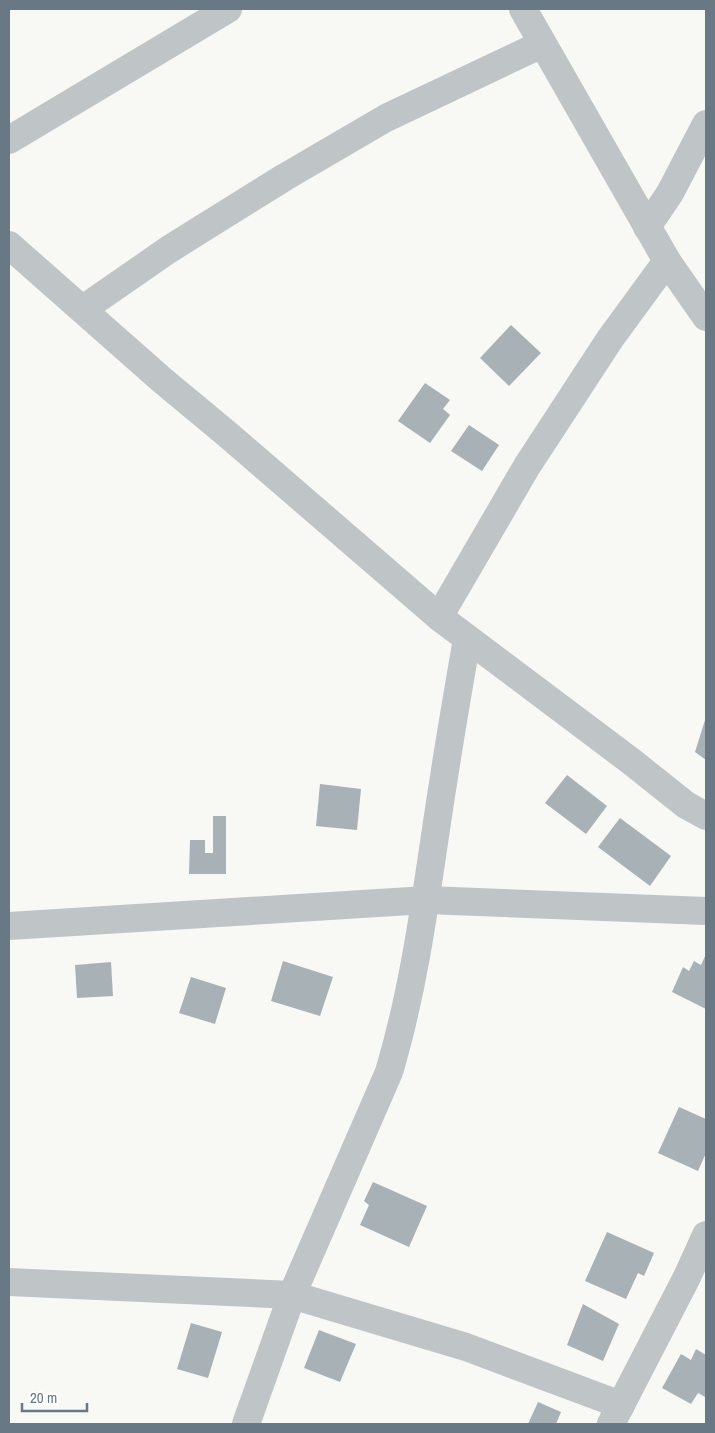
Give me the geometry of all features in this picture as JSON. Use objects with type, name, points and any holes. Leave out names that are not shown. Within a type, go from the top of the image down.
[{"type":"street","points":[[9,140],[228,9]]},
{"type":"street","points":[[523,9],[667,261],[706,317]]},
{"type":"street","points":[[83,309],[168,250],[285,177],[386,118],[542,44]]},
{"type":"street","points":[[647,227],[670,194],[706,124]]},
{"type":"street","points":[[9,245],[162,380],[439,617],[632,762],[686,805],[706,816]]},
{"type":"street","points":[[439,617],[533,458],[610,339],[667,261]]},
{"type":"street","points":[[246,1424],[292,1295],[388,1072],[398,1039],[414,968],[426,900],[467,639]]},
{"type":"street","points":[[9,926],[426,900],[706,911]]},
{"type":"street","points":[[9,1282],[292,1295],[466,1347],[616,1414],[697,1279],[706,1235]]},
{"type":"building","points":[[511,325],[541,353],[509,386],[480,358]]},
{"type":"building","points":[[425,383],[450,400],[443,409],[450,415],[430,443],[398,421]]},
{"type":"building","points":[[469,425],[499,445],[482,471],[451,451]]},
{"type":"building","points":[[706,721],[706,760],[695,752]]},
{"type":"building","points":[[567,775],[607,806],[586,834],[545,803]]},
{"type":"building","points":[[320,784],[361,789],[357,830],[316,826]]},
{"type":"building","points":[[213,816],[226,816],[226,874],[189,874],[190,840],[205,840],[205,853],[213,853]]},
{"type":"building","points":[[620,818],[671,856],[650,886],[598,847]]},
{"type":"building","points":[[706,954],[706,1009],[672,992],[683,967],[689,971],[694,961],[701,965]]},
{"type":"building","points":[[283,961],[333,977],[320,1016],[271,1001]]},
{"type":"building","points":[[111,962],[113,996],[77,998],[75,965]]},
{"type":"building","points":[[191,977],[226,988],[215,1024],[179,1013]]},
{"type":"building","points":[[679,1107],[706,1119],[706,1153],[698,1171],[658,1153]]},
{"type":"building","points":[[373,1182],[427,1206],[409,1247],[360,1225],[369,1205],[364,1201]]},
{"type":"building","points":[[607,1232],[654,1253],[644,1276],[638,1273],[626,1299],[585,1281]]},
{"type":"building","points":[[583,1304],[619,1324],[603,1361],[567,1345]]},
{"type":"building","points":[[191,1323],[222,1332],[208,1378],[177,1369]]},
{"type":"building","points":[[319,1330],[356,1344],[340,1382],[304,1368]]},
{"type":"building","points":[[696,1349],[706,1355],[706,1394],[705,1397],[698,1393],[691,1404],[662,1388],[681,1354],[691,1360]]},
{"type":"building","points":[[538,1402],[561,1412],[556,1424],[528,1424]]}]
